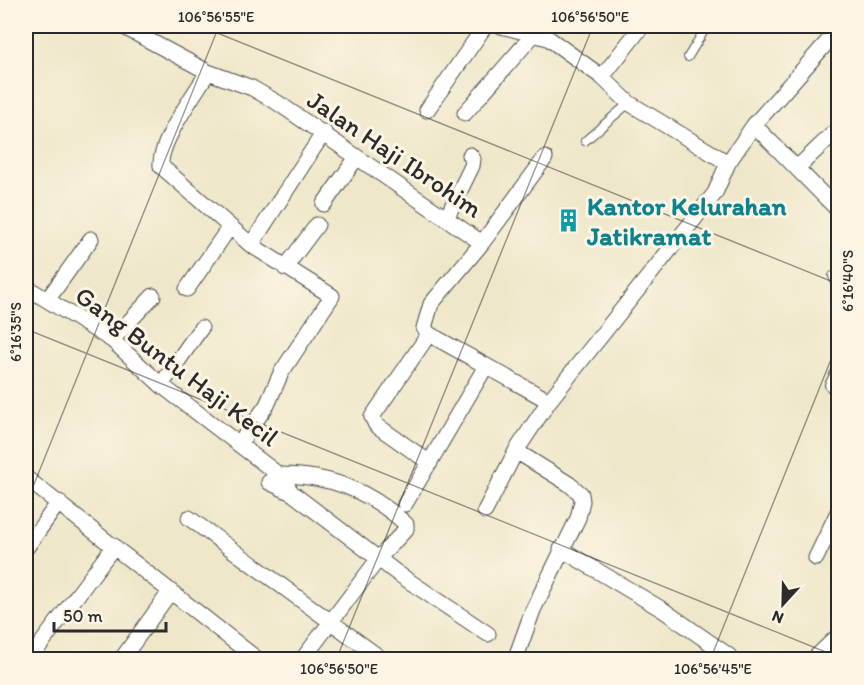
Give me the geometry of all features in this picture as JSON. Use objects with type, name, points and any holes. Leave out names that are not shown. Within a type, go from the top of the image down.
[{"type":"street","name":"Jalan Haji Ibrohim","points":[[122,26],[208,72],[252,88],[324,132],[482,243],[431,304],[424,328],[429,334]]},
{"type":"street","points":[[427,110],[485,26]]},
{"type":"street","points":[[505,26],[548,38],[602,77],[629,103],[728,163]]},
{"type":"street","points":[[602,77],[642,26]]},
{"type":"street","points":[[485,511],[516,451],[549,401],[715,193],[728,163],[754,125],[838,30]]},
{"type":"street","points":[[465,113],[534,34]]},
{"type":"street","points":[[208,72],[172,133],[160,159],[161,166],[251,245],[332,296],[281,372],[267,405],[239,444]]},
{"type":"street","points":[[754,125],[838,210]]},
{"type":"street","points":[[797,168],[838,129]]},
{"type":"street","points":[[251,245],[324,132]]},
{"type":"street","points":[[447,217],[472,166],[473,159],[470,155]]},
{"type":"street","points":[[324,204],[357,157]]},
{"type":"street","points":[[482,243],[546,158]]},
{"type":"street","points":[[285,268],[317,225]]},
{"type":"street","points":[[186,288],[229,228]]},
{"type":"street","points":[[48,299],[91,239]]},
{"type":"street","name":"Gang Buntu Haji Kecil","points":[[26,287],[112,340],[161,385],[239,444],[292,493],[379,558],[488,634]]},
{"type":"street","points":[[112,340],[153,296]]},
{"type":"street","points":[[161,385],[201,328]]},
{"type":"street","points":[[430,463],[376,425],[372,417],[429,334],[549,401]]},
{"type":"street","points":[[405,504],[486,366]]},
{"type":"street","points":[[515,660],[524,631],[582,508],[580,494],[516,451]]},
{"type":"street","points":[[274,478],[304,475],[346,484],[406,524],[406,529],[379,558],[302,660]]},
{"type":"street","points":[[26,478],[258,660]]},
{"type":"street","points":[[26,548],[59,502]]},
{"type":"street","points":[[816,558],[838,512]]},
{"type":"street","points":[[189,518],[383,660]]},
{"type":"street","points":[[29,660],[114,546]]},
{"type":"street","points":[[561,549],[663,610],[729,656]]},
{"type":"street","points":[[121,660],[170,592]]},
{"type":"street","points":[[813,660],[838,636]]},
{"type":"lane","points":[[688,57],[707,26]]},
{"type":"lane","points":[[585,141],[629,103]]},
{"type":"lane","points":[[833,276],[838,287]]},
{"type":"lane","points":[[838,368],[828,385],[838,397]]},
{"type":"place","name":"Kantor Kelurahan Jatikramat","points":[[569,221]]}]
